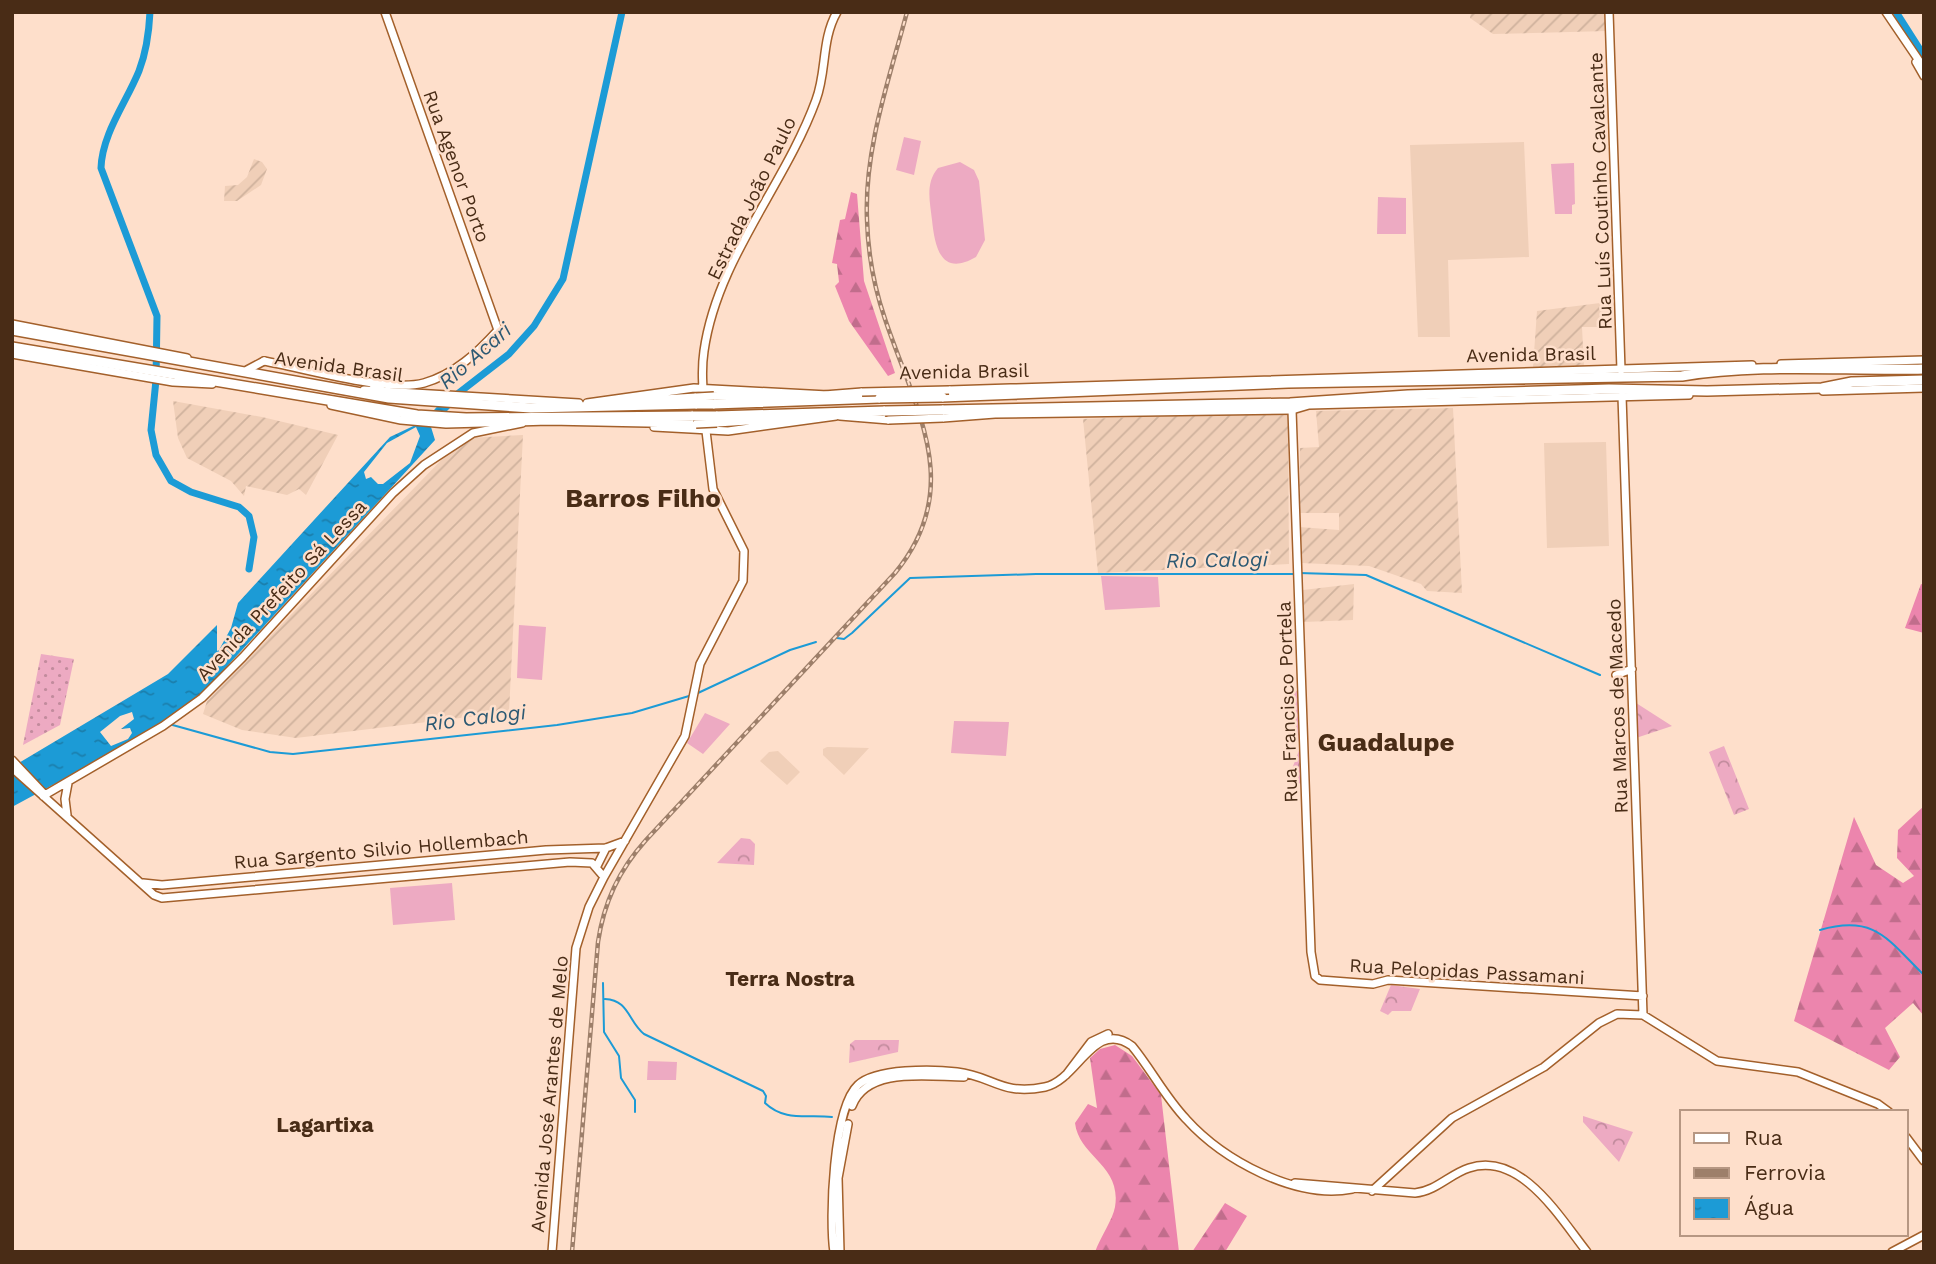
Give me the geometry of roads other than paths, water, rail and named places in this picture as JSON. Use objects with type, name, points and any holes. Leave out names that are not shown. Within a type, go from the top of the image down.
[{"type":"highway","name":"Avenida Brasil","points":[[12,330],[146,351],[326,389],[540,408],[714,400],[880,398],[945,393],[1032,393],[1288,383],[1682,376],[1706,372],[1826,368],[1924,369]]},
{"type":"highway","name":"Avenida Brasil","points":[[12,347],[147,373],[451,422],[717,420],[943,414],[1045,407],[1290,403],[1408,395],[1609,389],[1707,391],[1822,388],[1852,382],[1924,380]]},
{"type":"main road","name":"Rua Agenor Porto","points":[[383,388],[418,384],[440,377],[472,358],[498,330],[385,12]]},
{"type":"main road","name":"Estrada João Paulo","points":[[612,862],[681,744],[704,655],[741,589],[746,566],[742,542],[713,489],[706,431],[704,347],[725,281],[810,115],[820,88],[826,41],[837,12]]},
{"type":"main road","name":"Rua Luís Coutinho Cavalcante","points":[[1609,12],[1621,370]]},
{"type":"main road","points":[[1886,12],[1924,68]]},
{"type":"main road","points":[[1915,58],[1917,67],[1924,76]]},
{"type":"main road","name":"Avenida Brasil","points":[[12,324],[146,351]]},
{"type":"main road","name":"Avenida Brasil","points":[[12,354],[147,373]]},
{"type":"main road","name":"Avenida Brasil","points":[[170,356],[247,370],[383,388],[427,399]]},
{"type":"main road","name":"Avenida Brasil","points":[[714,400],[862,392],[945,393],[1077,386],[1924,360]]},
{"type":"main road","points":[[247,370],[264,361],[370,382],[383,388]]},
{"type":"main road","points":[[1032,393],[1077,386]]},
{"type":"main road","points":[[587,403],[704,388],[828,395]]},
{"type":"main road","name":"Avenida Brasil","points":[[943,414],[1292,410],[1309,405],[1924,388]]},
{"type":"main road","name":"Rua Marcos de Macedo","points":[[1622,396],[1643,1015]]},
{"type":"main road","name":"Avenida Brasil","points":[[464,401],[697,401]]},
{"type":"main road","points":[[1045,407],[1098,412]]},
{"type":"main road","name":"Rua Francisco Portela","points":[[1292,410],[1311,952]]},
{"type":"main road","name":"Avenida Brasil","points":[[717,420],[887,415]]},
{"type":"main road","points":[[608,422],[706,431],[747,429],[836,416]]},
{"type":"main road","name":"Avenida Brasil","points":[[451,422],[694,420]]},
{"type":"main road","points":[[451,422],[462,431],[462,439]]},
{"type":"main road","name":"Avenida Prefeito Sá Lessa","points":[[44,795],[173,720],[202,698],[393,493],[462,439],[481,430],[522,423]]},
{"type":"main road","points":[[1616,675],[1632,669]]},
{"type":"main road","name":"Rua Sargento Silvio Hollembach","points":[[13,763],[139,882],[162,898],[570,862],[597,866]]},
{"type":"main road","points":[[67,816],[65,799],[68,783]]},
{"type":"main road","name":"Rua Sargento Silvio Hollembach","points":[[139,882],[162,885],[455,858],[606,848],[625,841]]},
{"type":"main road","points":[[606,848],[612,862]]},
{"type":"main road","points":[[604,877],[597,866],[606,848]]},
{"type":"main road","points":[[455,858],[456,872]]},
{"type":"main road","name":"Avenida José Arantes de Melo","points":[[552,1252],[576,948],[589,907],[612,862]]},
{"type":"main road","points":[[312,871],[313,886]]},
{"type":"main road","name":"Rua Pelopidas Passamani","points":[[1311,952],[1314,972],[1320,980],[1373,984],[1388,979],[1451,986],[1506,986],[1643,996]]},
{"type":"main road","points":[[1372,1191],[1452,1118],[1544,1067],[1607,1018],[1622,1013],[1643,1015],[1717,1061],[1798,1072],[1878,1104],[1886,1110]]},
{"type":"main road","points":[[834,1252],[831,1221],[834,1169],[851,1094],[858,1084],[869,1078],[904,1075],[972,1076],[1015,1090],[1052,1085],[1066,1075],[1098,1042],[1116,1038],[1133,1047],[1183,1116],[1199,1132],[1263,1173],[1302,1189],[1422,1192],[1471,1167],[1501,1168],[1535,1188],[1587,1252]]},
{"type":"main road","points":[[839,1252],[838,1178],[852,1107],[859,1091],[866,1086],[882,1079],[904,1075]]},
{"type":"main road","points":[[1908,1140],[1924,1161]]},
{"type":"main road","points":[[1892,1252],[1924,1235]]},
{"type":"water","points":[[464,394],[431,427],[435,440],[198,698],[121,748],[12,807],[12,767],[168,674],[217,625],[217,651],[219,650],[231,628],[238,603],[390,437],[424,421],[445,398]],"holes":[[[416,427],[420,436],[410,463],[383,484],[378,484],[371,477],[366,479],[364,472],[387,443]],[[132,712],[134,719],[121,729],[130,728],[132,733],[128,739],[111,746],[100,732],[120,716]]]},
{"type":"waterway","points":[[150,12],[147,42],[141,64],[110,131],[102,155],[101,168],[157,316],[156,380],[151,430],[156,455],[171,481],[191,492],[239,507],[249,516],[254,537],[249,569]]},
{"type":"waterway","name":"Rio Acari","points":[[451,399],[509,354],[534,326],[563,279],[622,12]]},
{"type":"waterway","name":"Rio Acari","points":[[1896,12],[1924,56]]},
{"type":"waterway","name":"Rio Calogi","points":[[1299,573],[1366,575],[1600,675]]},
{"type":"waterway","name":"Rio Calogi","points":[[837,638],[844,639],[852,633],[910,578],[1036,574],[1294,574]]},
{"type":"waterway","name":"Rio Calogi","points":[[698,693],[790,650],[816,642]]},
{"type":"waterway","name":"Rio Calogi","points":[[169,724],[270,752],[293,754],[557,725],[632,713],[689,696]]},
{"type":"waterway","points":[[1820,930],[1854,925],[1868,928],[1890,941],[1924,975]]},
{"type":"waterway","points":[[603,983],[604,1032],[619,1056],[621,1078],[635,1100],[635,1112]]},
{"type":"waterway","points":[[605,999],[613,1000],[624,1007],[644,1034],[763,1091],[766,1096],[765,1103],[780,1113],[832,1117]]},
{"type":"railway","points":[[572,1252],[598,942],[604,913],[614,887],[646,840],[895,573],[916,541],[928,510],[931,479],[928,447],[878,295],[870,258],[867,220],[869,167],[907,12]]},
{"type":"district","name":"Barros Filho","points":[[643,498]]},
{"type":"district","name":"Guadalupe","points":[[1386,742]]},
{"type":"district","name":"Terra Nostra","points":[[790,979]]},
{"type":"district","name":"Lagartixa","points":[[325,1125]]}]
